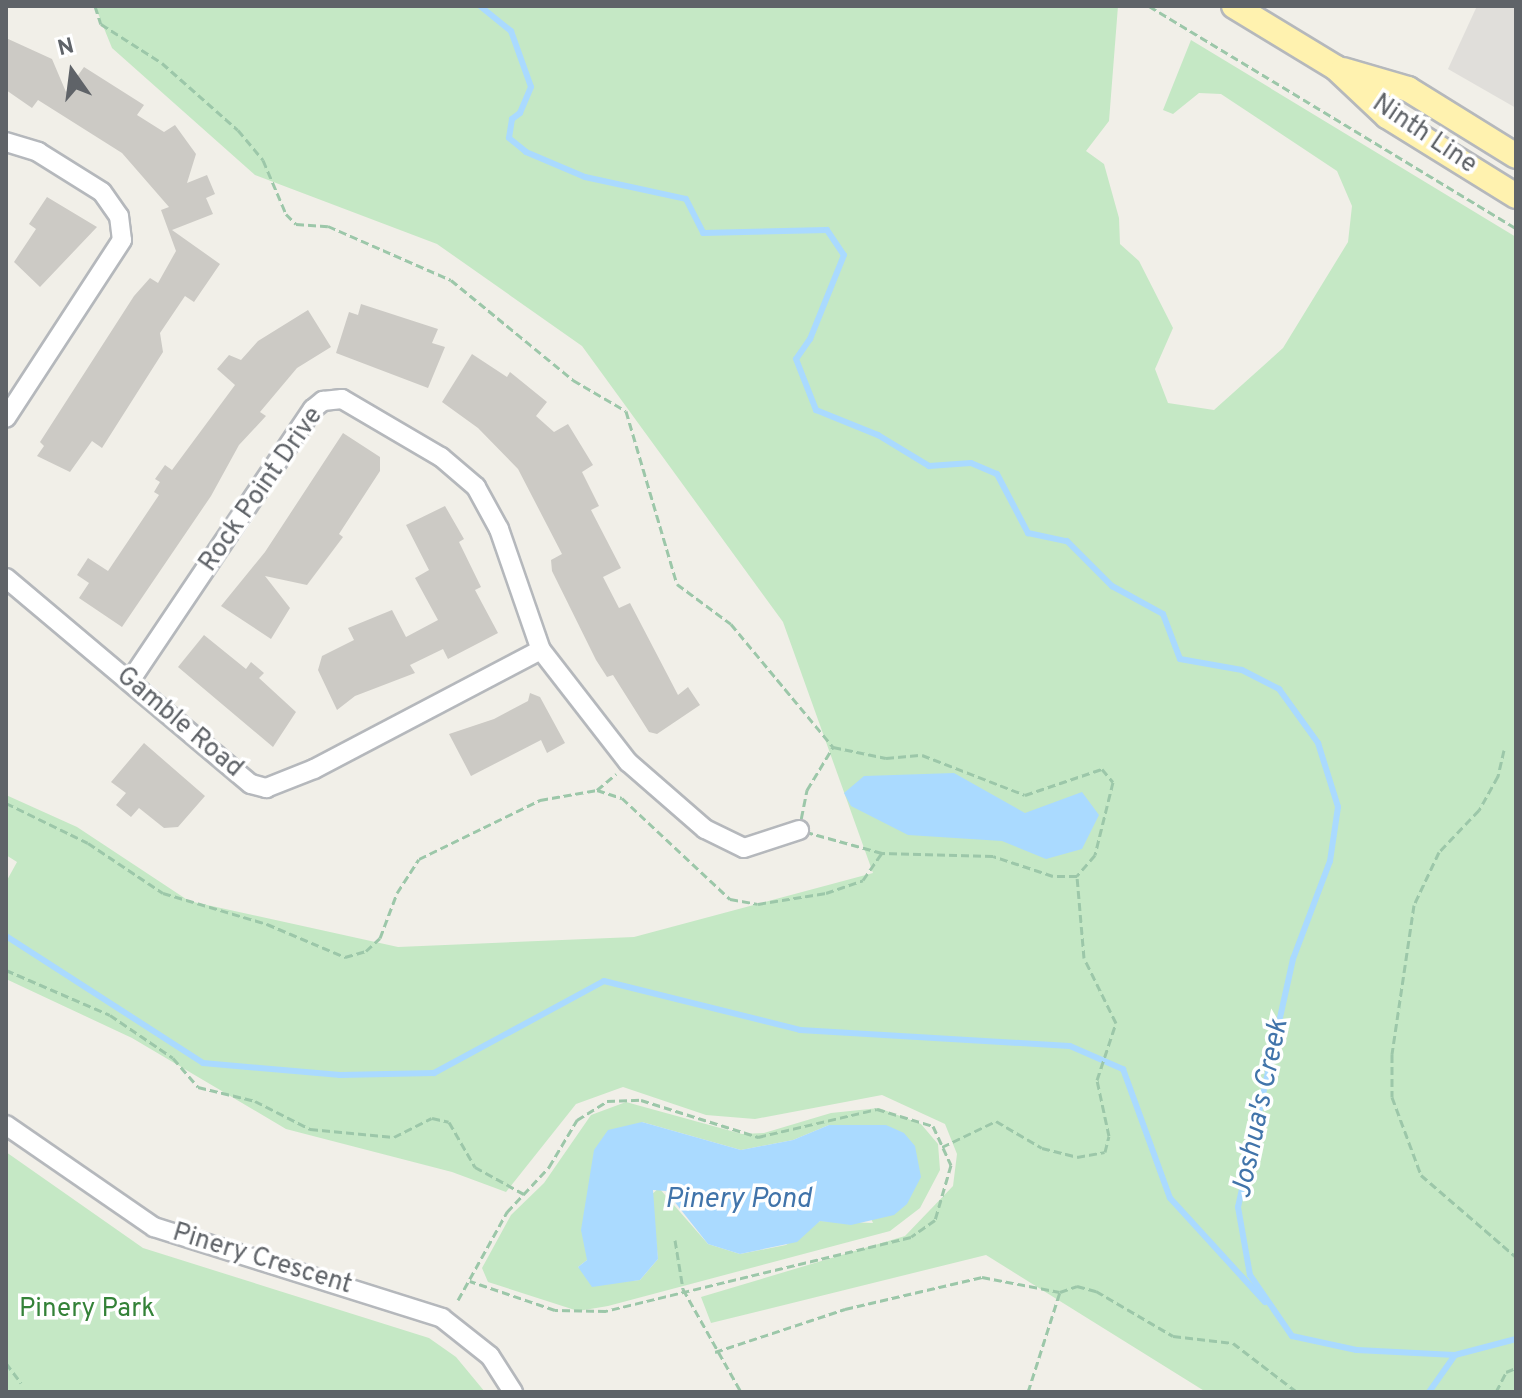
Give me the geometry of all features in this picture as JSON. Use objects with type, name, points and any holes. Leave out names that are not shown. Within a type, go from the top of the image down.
[{"type":"main road","name":"Ninth Line","points":[[1234,6],[1336,68],[1387,116],[1516,196]]},
{"type":"main road","name":"Ninth Line","points":[[1336,68],[1408,89],[1516,156]]},
{"type":"street","points":[[6,142],[38,152],[102,192],[119,216],[122,240],[6,418]]},
{"type":"street","name":"Rock Point Drive","points":[[130,681],[313,409],[323,401],[342,399],[441,457],[476,487],[499,529],[541,650],[628,762],[705,829],[744,848],[799,830]]},
{"type":"street","name":"Gamble Road","points":[[6,578],[251,784],[266,788],[314,769],[541,650]]},
{"type":"street","name":"Pinery Crescent","points":[[6,1125],[154,1227],[442,1318],[490,1356],[513,1392]]},
{"type":"path","points":[[95,6],[101,24],[162,63],[238,130],[263,160],[286,214],[296,224],[328,226],[451,280],[573,380],[626,411],[677,584],[731,624],[833,747],[886,758],[922,755],[1025,795],[1102,769],[1113,782],[1095,855],[1077,876],[1084,958],[1116,1023],[1113,1042],[1097,1080],[1109,1136],[1105,1152],[1077,1157],[1042,1148],[996,1121],[942,1147]]},
{"type":"path","points":[[1149,6],[1516,228]]},
{"type":"path","points":[[833,747],[807,790],[799,830],[882,853],[993,856],[1053,876],[1077,876]]},
{"type":"path","points":[[1504,750],[1485,798],[1439,852],[1414,905],[1392,1054],[1392,1097],[1421,1175],[1516,1257]]},
{"type":"path","points":[[597,790],[619,771]]},
{"type":"path","points":[[6,803],[88,843],[163,893],[267,924],[345,957],[366,951],[380,938],[397,893],[419,859],[540,800],[597,790],[622,798],[730,899],[758,904],[826,893],[863,880],[882,853]]},
{"type":"path","points":[[6,979],[8,971],[110,1015],[173,1058],[198,1087],[255,1101],[310,1129],[394,1137],[432,1118],[449,1122],[475,1167],[524,1194]]},
{"type":"path","points":[[458,1300],[507,1212],[549,1167],[577,1120],[607,1101],[641,1100],[758,1137],[877,1109],[933,1126],[951,1165],[935,1220],[911,1237],[683,1289],[606,1311],[555,1310],[470,1281]]},
{"type":"path","points":[[675,1240],[683,1289],[715,1352],[741,1392]]},
{"type":"path","points":[[715,1352],[845,1309],[982,1277],[1060,1292],[1077,1286],[1173,1336],[1233,1343],[1297,1392]]},
{"type":"path","points":[[1028,1392],[1060,1292]]},
{"type":"path","points":[[6,1363],[21,1383]]},
{"type":"path","points":[[1496,1392],[1506,1372],[1516,1368]]},
{"type":"shaded area","points":[[1477,6],[1516,6],[1516,108],[1448,69]]},
{"type":"green space","points":[[95,6],[1118,6],[1109,121],[1086,151],[1104,164],[1119,218],[1120,244],[1139,261],[1173,328],[1155,369],[1168,403],[1214,410],[1283,348],[1348,242],[1352,206],[1337,171],[1221,94],[1199,93],[1173,114],[1163,110],[1191,40],[1516,237],[1516,1392],[1206,1392],[986,1255],[711,1323],[701,1297],[905,1236],[953,1186],[957,1154],[945,1124],[882,1095],[755,1119],[706,1115],[623,1087],[576,1104],[506,1192],[452,1172],[286,1129],[132,1038],[6,979],[6,882],[17,862],[6,855],[6,795],[77,827],[189,901],[398,947],[634,937],[873,873],[783,622],[582,346],[437,244],[255,175],[112,48]]},
{"type":"green space","points":[[626,1102],[742,1134],[764,1133],[831,1113],[879,1108],[921,1124],[938,1144],[940,1170],[920,1208],[890,1231],[608,1306],[578,1311],[488,1282],[482,1268],[511,1215],[544,1183],[591,1115]],"holes":[[[642,1122],[741,1150],[793,1140],[829,1125],[873,1223],[820,1221],[786,1245],[740,1254],[708,1244],[659,1188],[651,1195],[658,1259],[640,1280],[598,1284],[578,1267],[587,1260]]]},
{"type":"green space","name":"Pinery Park","points":[[6,1152],[143,1248],[429,1338],[456,1357],[485,1392],[6,1392]]},
{"type":"water","points":[[954,773],[1025,813],[1082,792],[1099,815],[1082,849],[1046,859],[1002,841],[908,835],[851,806],[844,793],[864,776]]},
{"type":"water","name":"Pinery Pond","points":[[642,1122],[741,1150],[793,1140],[829,1125],[886,1125],[904,1133],[915,1146],[921,1177],[907,1204],[894,1215],[851,1225],[820,1221],[797,1242],[740,1254],[708,1244],[666,1191],[653,1190],[658,1259],[640,1280],[592,1287],[578,1267],[587,1260],[581,1230],[594,1150],[608,1130]]},
{"type":"building","points":[[6,38],[52,59],[66,92],[84,67],[144,105],[137,115],[164,132],[175,125],[196,154],[187,183],[207,175],[215,194],[206,198],[213,214],[172,230],[220,264],[194,302],[185,296],[160,333],[163,352],[102,448],[92,441],[70,472],[37,456],[44,446],[40,442],[134,296],[150,278],[158,283],[176,251],[161,210],[169,207],[122,153],[38,100],[32,108],[6,90]]},
{"type":"building","points":[[47,197],[97,227],[40,287],[14,262],[36,229],[29,224]]},
{"type":"building","points":[[361,304],[438,329],[432,343],[445,347],[428,388],[336,353],[349,312],[358,315]]},
{"type":"building","points":[[308,310],[331,347],[297,368],[260,412],[266,416],[239,445],[211,496],[122,627],[79,598],[89,583],[77,575],[88,558],[108,571],[159,495],[154,492],[160,482],[155,479],[165,465],[172,470],[235,385],[217,369],[229,355],[241,360],[258,341]]},
{"type":"building","points":[[472,354],[507,377],[510,372],[547,402],[536,416],[554,432],[568,424],[593,465],[582,472],[599,506],[591,510],[621,568],[603,577],[619,608],[630,603],[678,695],[688,687],[700,705],[657,734],[649,732],[613,675],[607,677],[596,660],[552,571],[551,560],[562,554],[518,469],[478,428],[442,402]]},
{"type":"building","points":[[343,433],[380,457],[380,471],[339,534],[343,537],[307,585],[265,576],[290,608],[271,639],[221,606],[265,552]]},
{"type":"building","points":[[445,506],[464,539],[459,542],[481,587],[475,590],[498,633],[448,659],[443,649],[410,665],[415,673],[355,696],[337,710],[318,670],[322,656],[354,640],[348,628],[392,610],[406,637],[438,620],[415,578],[429,570],[406,525]]},
{"type":"building","points":[[204,635],[246,669],[251,662],[264,673],[259,678],[296,712],[273,747],[178,667]]},
{"type":"building","points":[[530,693],[540,697],[565,743],[547,753],[541,740],[471,776],[449,734],[494,719],[528,701]]},
{"type":"building","points":[[144,743],[205,796],[178,827],[164,828],[139,808],[131,817],[116,805],[126,793],[111,782]]},
{"type":"waterway","name":"Joshua's Creek","points":[[480,6],[511,31],[531,87],[520,113],[512,119],[509,138],[526,152],[585,177],[686,199],[703,233],[827,230],[844,255],[810,339],[796,359],[816,410],[878,435],[929,466],[971,463],[997,474],[1028,533],[1067,541],[1112,586],[1163,614],[1180,659],[1242,670],[1279,689],[1318,743],[1338,807],[1330,861],[1293,959],[1238,1207],[1250,1275],[1292,1336],[1357,1350],[1455,1355],[1516,1339]]},
{"type":"waterway","points":[[6,936],[203,1063],[340,1075],[434,1073],[604,981],[800,1030],[1070,1046],[1123,1069],[1170,1198],[1265,1302]]},
{"type":"waterway","points":[[1429,1392],[1455,1355]]}]
